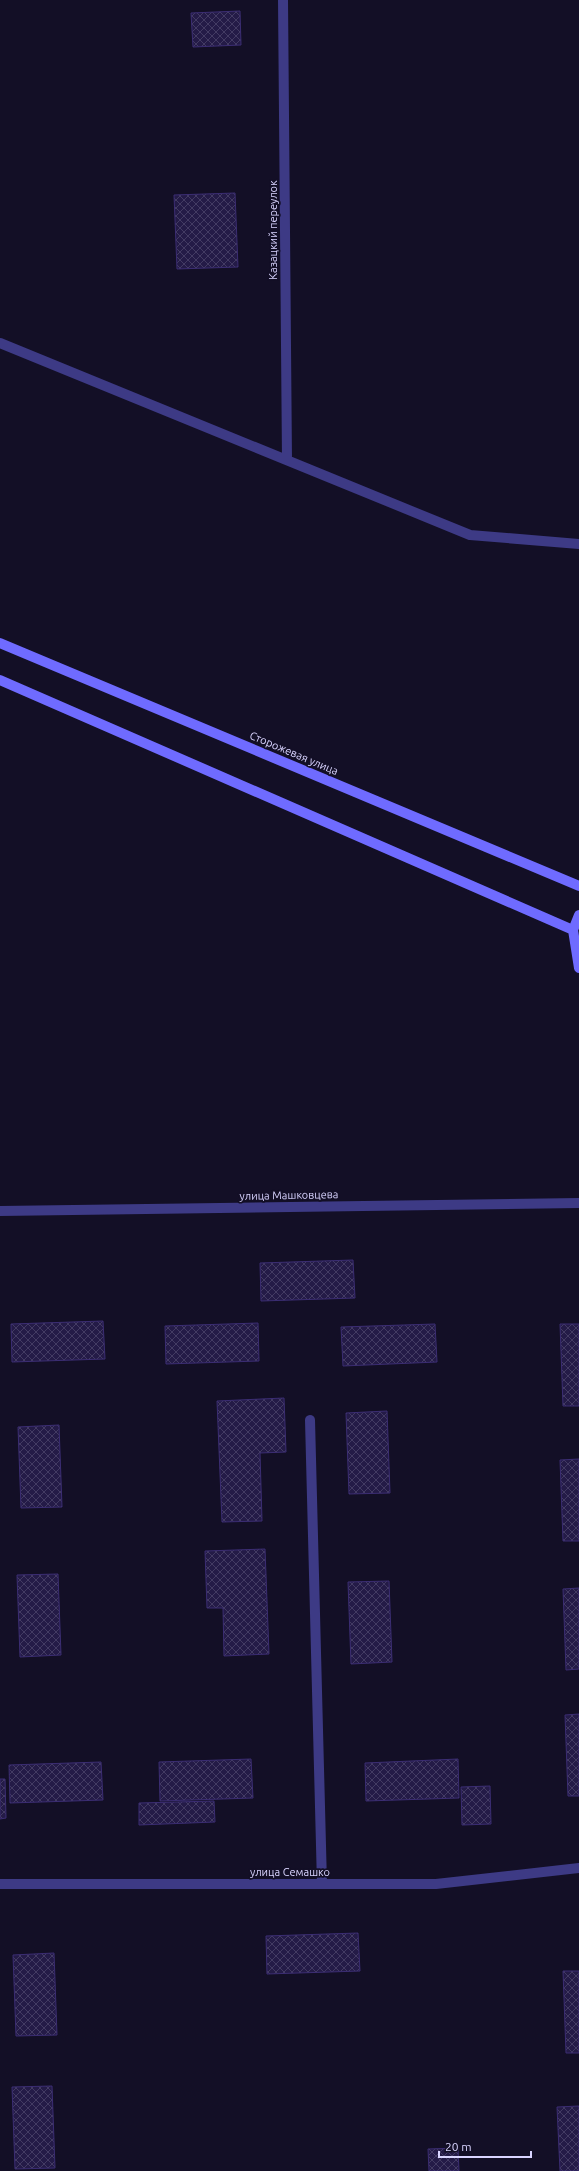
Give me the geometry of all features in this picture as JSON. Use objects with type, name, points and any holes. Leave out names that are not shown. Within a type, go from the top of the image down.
[{"type":"main road","name":"Сторожевая улица","points":[[0,643],[579,886]]},
{"type":"main road","points":[[0,680],[572,930]]},
{"type":"main road","points":[[579,915],[572,930],[579,968]]},
{"type":"street","name":"Казацкий переулок","points":[[283,0],[287,460]]},
{"type":"street","points":[[0,343],[470,535],[579,544]]},
{"type":"street","name":"улица Машковцева","points":[[0,1211],[579,1203]]},
{"type":"street","points":[[310,1420],[322,1884]]},
{"type":"street","name":"улица Семашко","points":[[0,1884],[436,1884],[579,1868]]},
{"type":"building","points":[[240,11],[241,45],[193,47],[191,13]]},
{"type":"building","points":[[235,193],[238,267],[177,269],[174,195]]},
{"type":"building","points":[[353,1260],[355,1298],[261,1301],[260,1263]]},
{"type":"building","points":[[103,1321],[105,1359],[12,1362],[11,1324]]},
{"type":"building","points":[[258,1323],[259,1361],[166,1364],[165,1326]]},
{"type":"building","points":[[435,1324],[437,1362],[343,1366],[341,1327]]},
{"type":"building","points":[[560,1324],[579,1324],[579,1406],[563,1406]]},
{"type":"building","points":[[284,1398],[286,1452],[260,1453],[262,1521],[222,1522],[217,1401]]},
{"type":"building","points":[[387,1411],[390,1493],[349,1494],[346,1413]]},
{"type":"building","points":[[59,1425],[62,1507],[21,1508],[18,1427]]},
{"type":"building","points":[[579,1459],[579,1541],[563,1541],[560,1460]]},
{"type":"building","points":[[265,1549],[269,1654],[224,1656],[223,1608],[207,1608],[205,1551]]},
{"type":"building","points":[[58,1574],[61,1655],[20,1657],[17,1575]]},
{"type":"building","points":[[389,1581],[392,1662],[351,1664],[348,1582]]},
{"type":"building","points":[[579,1588],[579,1669],[566,1670],[563,1589]]},
{"type":"building","points":[[579,1714],[579,1796],[568,1796],[565,1715]]},
{"type":"building","points":[[251,1759],[253,1798],[160,1801],[159,1762]]},
{"type":"building","points":[[458,1759],[459,1798],[366,1801],[365,1763]]},
{"type":"building","points":[[101,1762],[103,1800],[10,1803],[9,1765]]},
{"type":"building","points":[[0,1779],[5,1779],[6,1818],[0,1819]]},
{"type":"building","points":[[490,1786],[491,1824],[462,1825],[461,1787]]},
{"type":"building","points":[[214,1801],[215,1822],[139,1825],[139,1803]]},
{"type":"building","points":[[358,1933],[360,1971],[267,1974],[266,1936]]},
{"type":"building","points":[[54,1953],[57,2035],[16,2036],[13,1955]]},
{"type":"building","points":[[563,1971],[579,1971],[579,2053],[566,2053]]},
{"type":"building","points":[[52,2086],[55,2168],[15,2169],[12,2087]]},
{"type":"building","points":[[579,2106],[579,2171],[560,2171],[557,2107]]},
{"type":"building","points":[[458,2148],[459,2171],[429,2171],[428,2149]]}]
